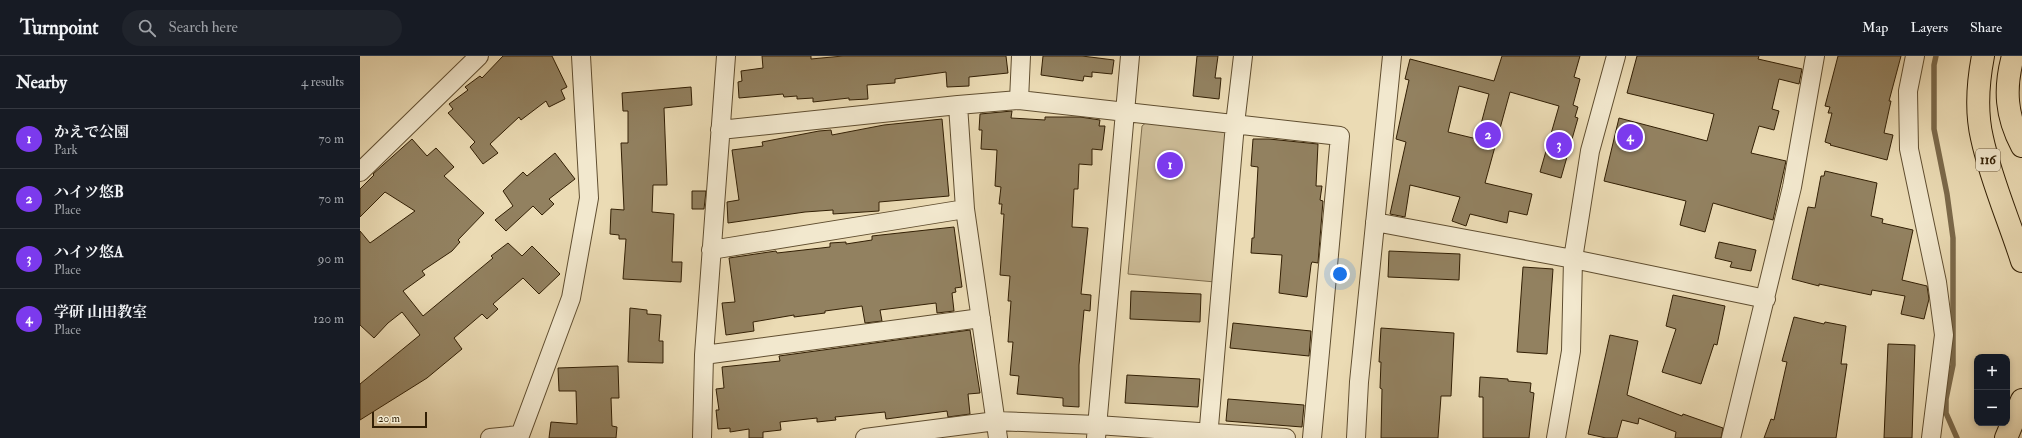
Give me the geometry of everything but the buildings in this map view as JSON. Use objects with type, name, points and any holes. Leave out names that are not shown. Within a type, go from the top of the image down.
[{"type":"highway","name":"116","points":[[1982,56],[1979,75],[1978,105],[1981,137],[2022,261]]},
{"type":"highway","points":[[2012,56],[2007,76],[2008,106],[2015,132],[2022,146]]},
{"type":"highway","points":[[2006,438],[2022,400]]},
{"type":"street","points":[[360,172],[478,56]]},
{"type":"street","points":[[490,438],[519,436],[571,298],[589,198],[581,56]]},
{"type":"street","points":[[702,438],[704,355],[726,56]]},
{"type":"street","points":[[1019,100],[1021,56]]},
{"type":"street","points":[[1097,431],[1130,56]]},
{"type":"street","points":[[1208,435],[1235,124],[1243,56]]},
{"type":"street","points":[[1356,438],[1359,382],[1392,56]]},
{"type":"street","points":[[1556,438],[1571,351],[1573,259],[1590,151],[1616,56]]},
{"type":"street","points":[[1731,438],[1792,187],[1815,56]]},
{"type":"street","points":[[1915,56],[1908,90],[1909,149],[1937,282],[1944,335],[1931,438]]},
{"type":"street","points":[[720,130],[1019,100],[1340,136],[1312,438]]},
{"type":"street","points":[[958,105],[965,209],[997,429]]},
{"type":"street","points":[[711,250],[965,209]]},
{"type":"street","points":[[1375,222],[1573,259],[1766,299]]},
{"type":"street","points":[[704,355],[981,318]]},
{"type":"street","points":[[865,438],[997,429],[1286,438]]},
{"type":"shaded area","points":[[1148,121],[1222,129],[1228,136],[1215,282],[1128,274],[1142,126]]},
{"type":"waterway","points":[[1936,56],[1934,65],[1934,129],[1947,194],[1953,238],[1953,365],[1946,399],[1946,413],[1957,438]]},
{"type":"place","name":"ハイツ悠B","points":[[1488,135]]},
{"type":"place","name":"学研 山田教室","points":[[1630,137]]},
{"type":"place","name":"ハイツ悠A","points":[[1559,145]]},
{"type":"place","name":"かえで公園","points":[[1170,165]]}]
